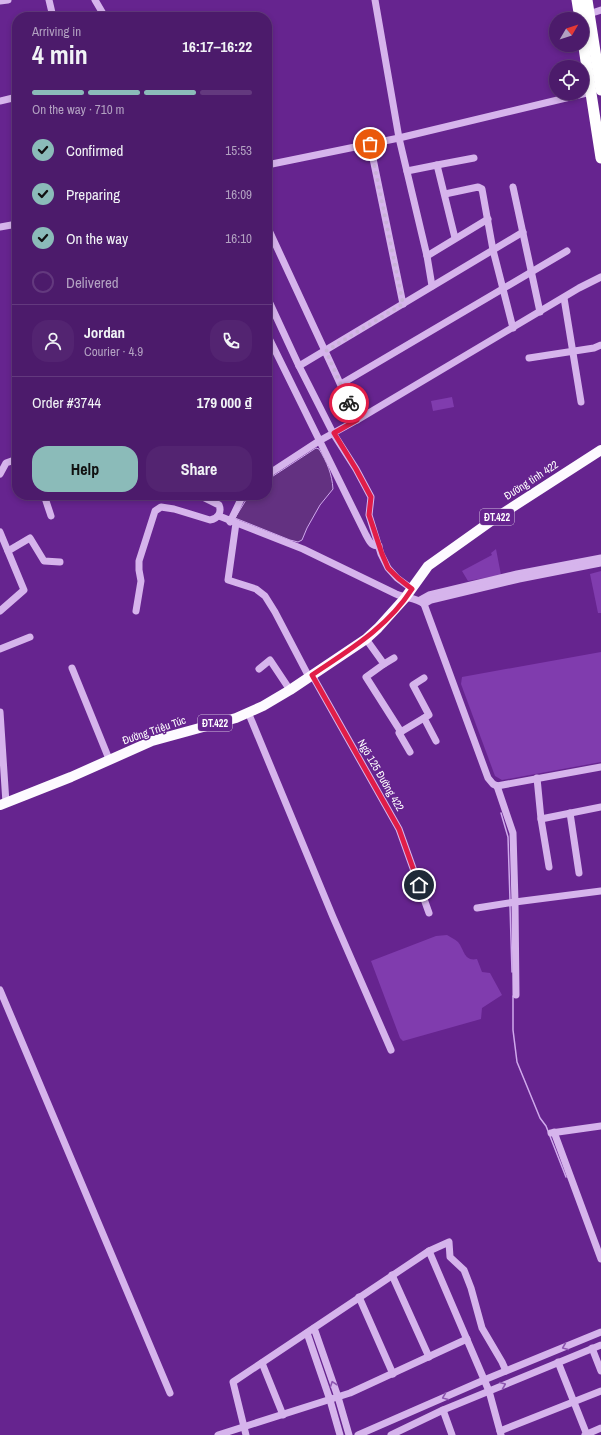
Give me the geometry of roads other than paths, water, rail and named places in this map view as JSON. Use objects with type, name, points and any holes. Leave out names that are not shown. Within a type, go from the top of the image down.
[{"type":"highway","points":[[577,0],[582,12]]},
{"type":"highway","points":[[585,12],[587,0]]},
{"type":"highway","points":[[589,47],[596,91],[601,158]]},
{"type":"highway","points":[[586,52],[596,91]]},
{"type":"main road","name":"Đường tỉnh 422","points":[[405,598],[428,566],[494,519],[601,450]]},
{"type":"main road","name":"Đường Triệu Túc","points":[[3,804],[71,777],[152,741],[236,718],[263,706],[290,690],[366,639],[405,598]]},
{"type":"street","points":[[0,2],[8,0]]},
{"type":"street","points":[[49,0],[52,12]]},
{"type":"street","points":[[90,0],[97,12]]},
{"type":"street","points":[[94,0],[102,12]]},
{"type":"street","points":[[376,0],[399,138],[427,256],[432,286]]},
{"type":"street","points":[[589,14],[601,10]]},
{"type":"street","points":[[272,164],[399,138],[596,91]]},
{"type":"street","points":[[0,101],[12,98]]},
{"type":"street","points":[[370,144],[403,304]]},
{"type":"street","points":[[407,171],[474,158]]},
{"type":"street","points":[[437,165],[455,238]]},
{"type":"street","points":[[513,187],[540,312]]},
{"type":"street","points":[[445,194],[480,188],[482,190],[493,250],[513,328]]},
{"type":"street","points":[[427,256],[488,219]]},
{"type":"street","points":[[0,228],[12,225]]},
{"type":"street","points":[[299,366],[523,232]]},
{"type":"street","points":[[272,237],[357,420]]},
{"type":"street","points":[[341,384],[567,252]]},
{"type":"street","points":[[272,472],[319,441],[601,277]]},
{"type":"street","points":[[564,298],[574,351],[581,402]]},
{"type":"street","points":[[272,308],[299,366],[334,433],[371,497],[369,515],[388,568],[412,589]]},
{"type":"street","points":[[272,344],[371,544],[373,546],[379,546]]},
{"type":"street","points":[[529,358],[601,345]]},
{"type":"street","points":[[0,474],[2,466],[12,461]]},
{"type":"street","points":[[46,500],[51,516]]},
{"type":"street","points":[[136,611],[142,581],[139,570],[140,561],[155,512],[161,507],[174,509],[210,520],[215,519],[221,509],[219,505],[209,500]]},
{"type":"street","points":[[233,522],[241,500]]},
{"type":"street","points":[[359,520],[369,515]]},
{"type":"street","points":[[218,516],[303,549],[405,598],[422,602],[518,579],[601,563]]},
{"type":"street","name":"Ngõ 125 Đường 422","points":[[233,522],[228,580],[256,589],[265,596],[272,607],[310,676],[399,829],[429,913]]},
{"type":"street","points":[[0,532],[24,590],[0,611]]},
{"type":"street","points":[[8,551],[30,538],[44,561],[60,562]]},
{"type":"street","points":[[422,602],[429,595],[517,574],[601,558]]},
{"type":"street","points":[[422,602],[488,778],[497,786],[513,833],[516,995]]},
{"type":"street","points":[[0,649],[30,637]]},
{"type":"street","points":[[366,639],[384,664]]},
{"type":"street","points":[[394,658],[366,676],[401,732],[399,733],[410,752]]},
{"type":"street","points":[[258,669],[270,660],[290,690]]},
{"type":"street","points":[[72,668],[109,759]]},
{"type":"street","points":[[401,732],[429,715],[413,685],[424,678]]},
{"type":"street","points":[[0,712],[3,804]]},
{"type":"street","points":[[248,712],[333,917],[391,1050]]},
{"type":"street","points":[[424,718],[436,742]]},
{"type":"street","points":[[497,786],[601,767]]},
{"type":"street","points":[[537,778],[541,819],[549,866]]},
{"type":"street","points":[[541,819],[601,807]]},
{"type":"street","points":[[570,813],[579,873]]},
{"type":"street","points":[[477,908],[601,891]]},
{"type":"street","points":[[0,990],[170,1393]]},
{"type":"street","points":[[601,1126],[553,1132],[601,1259]]},
{"type":"street","points":[[246,1435],[233,1382],[429,1251],[449,1242],[450,1257],[464,1270],[471,1288],[482,1328],[502,1362],[506,1372]]},
{"type":"street","points":[[429,1251],[489,1391],[501,1433],[574,1401],[601,1391]]},
{"type":"street","points":[[392,1275],[429,1357]]},
{"type":"street","points":[[360,1297],[393,1374]]},
{"type":"street","points":[[314,1328],[338,1397],[349,1435]]},
{"type":"street","points":[[358,1435],[484,1380],[601,1332]]},
{"type":"street","points":[[307,1333],[330,1400],[340,1435]]},
{"type":"street","points":[[218,1435],[350,1394],[467,1339]]},
{"type":"street","points":[[391,1435],[443,1410],[601,1345]]},
{"type":"street","points":[[592,1348],[601,1371]]},
{"type":"street","points":[[558,1362],[586,1435],[601,1428]]},
{"type":"street","points":[[262,1363],[283,1415]]},
{"type":"street","points":[[443,1410],[452,1435]]},
{"type":"waterway","points":[[501,813],[508,837],[510,900]]},
{"type":"waterway","points":[[510,906],[512,972]]},
{"type":"waterway","points":[[513,996],[513,1030],[517,1062],[540,1118],[546,1126],[566,1177]]}]
